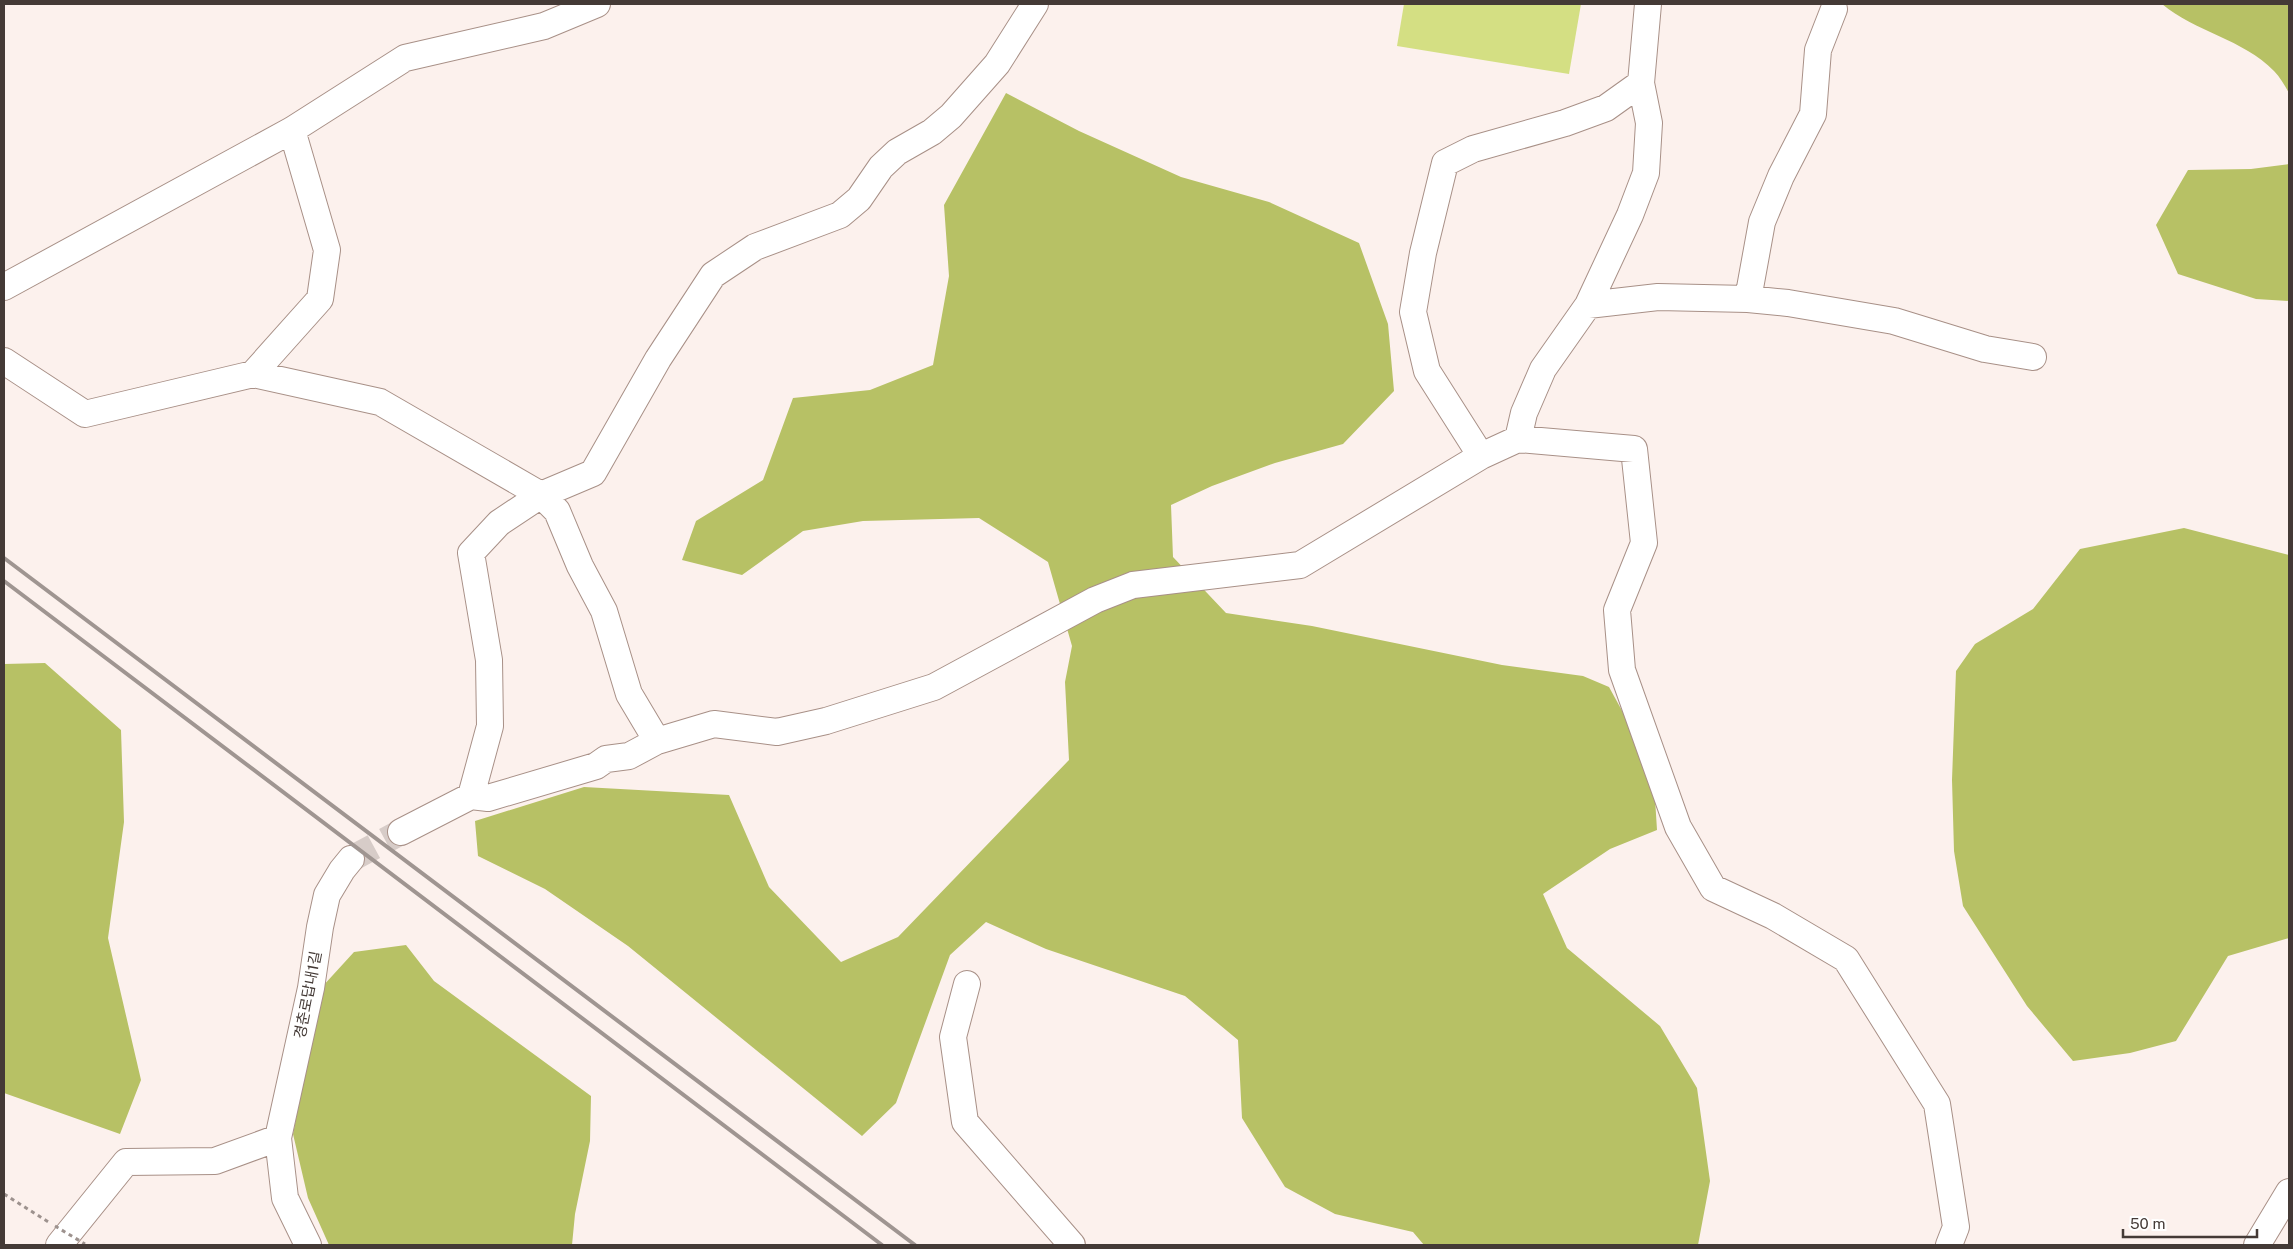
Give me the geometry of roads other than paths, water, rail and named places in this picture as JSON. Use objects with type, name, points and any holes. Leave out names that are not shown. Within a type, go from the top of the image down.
[{"type":"street","points":[[4,287],[292,130],[404,58],[544,26],[597,4]]},
{"type":"street","points":[[471,796],[490,726],[489,660],[471,554],[499,523],[541,495],[593,473],[658,359],[713,275],[755,247],[840,215],[859,199],[881,167],[897,152],[932,132],[951,116],[997,64],[1035,4]]},
{"type":"street","points":[[1518,440],[1524,413],[1542,369],[1588,305],[1630,215],[1646,174],[1649,123],[1641,82],[1648,4]]},
{"type":"street","points":[[1748,299],[1762,222],[1781,176],[1813,114],[1818,50],[1834,9]]},
{"type":"street","points":[[1481,456],[1427,371],[1413,312],[1423,253],[1445,163],[1473,148],[1565,123],[1606,108],[1641,82]]},
{"type":"street","points":[[253,374],[320,299],[327,250],[292,130]]},
{"type":"street","points":[[1588,305],[1658,297],[1748,299],[1894,321],[1986,348],[2032,357]]},
{"type":"street","points":[[4,361],[85,414],[253,374],[380,402],[541,495],[557,511],[580,566],[604,611],[629,694],[657,741]]},
{"type":"street","points":[[401,832],[471,796],[488,798],[596,766],[606,759],[629,756],[657,741],[714,724],[777,732],[826,721],[934,687],[1095,600],[1133,585],[1300,565],[1481,456],[1518,440],[1634,449],[1644,543],[1617,610],[1622,670],[1678,827],[1713,888],[1772,916],[1846,959],[1937,1104],[1956,1227],[1949,1245]]},
{"type":"street","name":"경춘로답내1길","points":[[308,1245],[285,1198],[278,1138],[311,988],[327,895],[351,859]]},
{"type":"street","points":[[967,984],[953,1037],[965,1122],[1072,1245]]},
{"type":"street","points":[[57,1236],[126,1162],[215,1161],[278,1138]]},
{"type":"street","points":[[2257,1245],[2289,1192]]},
{"type":"tunnel","points":[[351,859],[401,832]]},
{"type":"railway","points":[[4,558],[915,1245]]},
{"type":"railway","points":[[4,581],[882,1245]]}]
